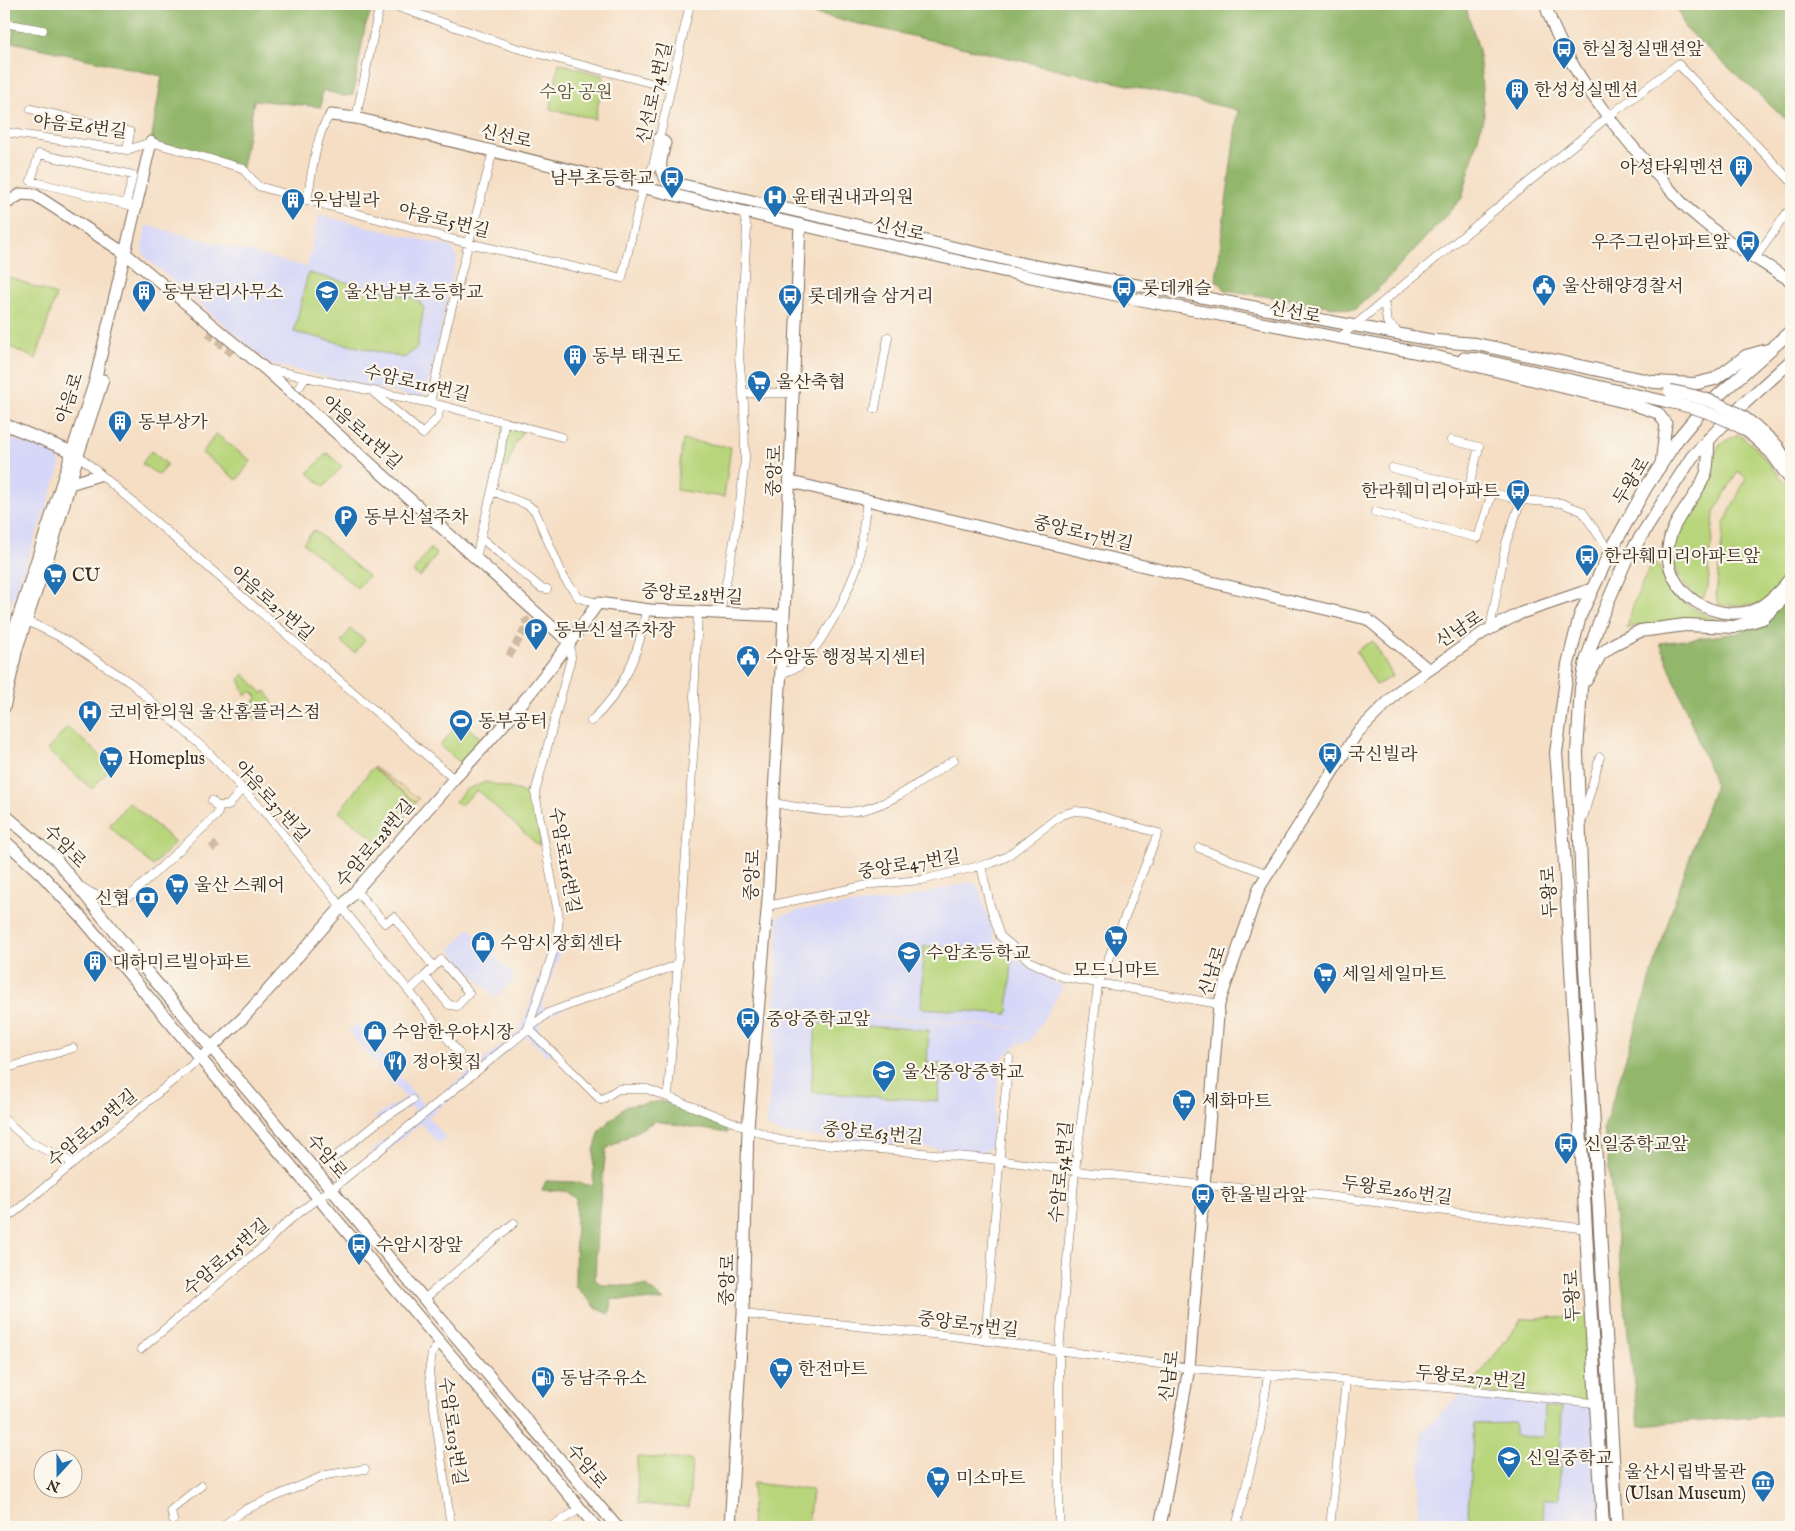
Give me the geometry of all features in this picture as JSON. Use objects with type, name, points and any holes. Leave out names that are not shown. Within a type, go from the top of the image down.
[{"type":"main road","name":"두왕로","points":[[1603,1527],[1594,1403],[1587,1229],[1565,864],[1556,753],[1568,664],[1580,616],[1610,552],[1645,489],[1677,440],[1702,410],[1791,331]]},
{"type":"main road","points":[[1436,341],[1476,344],[1654,382],[1694,384],[1715,379],[1746,356],[1771,350]]},
{"type":"main road","points":[[1436,341],[1478,353],[1669,397],[1698,396],[1725,405],[1751,429],[1777,446],[1791,469]]},
{"type":"main road","points":[[1617,1527],[1584,951],[1577,754],[1581,688],[1586,662],[1600,620],[1626,560],[1692,457],[1709,438],[1791,361]]},
{"type":"main road","points":[[1581,688],[1600,655],[1614,644],[1640,631],[1684,625],[1734,628],[1763,618],[1791,591]]},
{"type":"street","points":[[356,118],[380,4]]},
{"type":"street","points":[[389,4],[516,48],[670,88]]},
{"type":"street","name":"신선로74번길","points":[[643,187],[653,166],[690,4]]},
{"type":"street","points":[[1545,4],[1554,30],[1573,64],[1609,116],[1647,163],[1692,213],[1719,234],[1791,281]]},
{"type":"street","points":[[4,23],[43,30]]},
{"type":"street","points":[[1339,338],[1609,116],[1678,64],[1791,181]]},
{"type":"street","points":[[31,109],[130,132],[127,150]]},
{"type":"street","points":[[307,200],[321,132],[325,119],[331,115]]},
{"type":"street","name":"신선로","points":[[331,115],[356,118],[743,212],[1120,296],[1435,356]]},
{"type":"street","name":"야음로6번길","points":[[4,132],[127,150],[151,142]]},
{"type":"street","points":[[659,138],[665,143],[660,164],[661,173],[665,178],[674,183]]},
{"type":"street","name":"야음로5번길","points":[[151,142],[242,168],[258,186],[470,243],[622,278],[643,187]]},
{"type":"street","name":"야음로","points":[[4,661],[22,619],[70,484],[74,453],[101,386],[129,257],[131,205],[151,142]]},
{"type":"street","points":[[430,403],[494,151]]},
{"type":"street","points":[[39,154],[133,174],[131,205],[31,181],[39,154]]},
{"type":"street","points":[[643,187],[674,183]]},
{"type":"street","name":"신선로","points":[[674,183],[1025,264],[1436,341]]},
{"type":"street","name":"야음로11번길","points":[[4,205],[21,194],[35,196],[129,257],[264,368],[570,643]]},
{"type":"street","points":[[1756,257],[1791,208]]},
{"type":"street","points":[[720,614],[738,520],[745,460],[743,393],[739,357],[747,228],[743,212]]},
{"type":"street","name":"중앙로","points":[[730,1527],[743,1314],[748,1127],[768,906],[781,674],[791,482],[800,225]]},
{"type":"street","name":"야음로","points":[[4,708],[22,619],[74,453],[129,257]]},
{"type":"street","points":[[1384,301],[1387,322],[1402,335]]},
{"type":"street","points":[[875,409],[888,337]]},
{"type":"street","points":[[1435,356],[1479,359],[1669,397]]},
{"type":"street","points":[[1435,356],[1658,413],[1666,424],[1660,468]]},
{"type":"street","name":"수암로116번길","points":[[264,368],[440,405],[562,437]]},
{"type":"street","points":[[300,386],[306,377]]},
{"type":"street","points":[[372,391],[424,434],[438,417],[440,405]]},
{"type":"street","points":[[743,393],[794,393]]},
{"type":"street","points":[[386,403],[393,395]]},
{"type":"street","points":[[476,558],[492,491],[504,422]]},
{"type":"street","points":[[4,424],[74,453]]},
{"type":"street","points":[[1751,429],[1791,481]]},
{"type":"street","points":[[1709,438],[1706,472],[1670,535],[1668,556],[1674,580],[1688,597],[1718,613],[1752,611],[1782,590],[1791,577]]},
{"type":"street","points":[[1451,440],[1479,447],[1469,487]]},
{"type":"street","name":"야음로27번길","points":[[74,453],[454,779]]},
{"type":"street","points":[[1392,468],[1522,500],[1561,504],[1582,512],[1610,552]]},
{"type":"street","points":[[70,484],[100,475]]},
{"type":"street","name":"중앙로17번길","points":[[791,482],[1367,619],[1429,670]]},
{"type":"street","points":[[492,491],[528,505],[535,510],[564,578],[580,598],[598,603],[570,643]]},
{"type":"street","points":[[1375,512],[1478,538],[1492,493]]},
{"type":"street","points":[[781,674],[800,666],[820,641],[840,608],[858,565],[867,500]]},
{"type":"street","points":[[1490,629],[1506,543],[1522,500]]},
{"type":"street","points":[[481,538],[541,588],[547,589]]},
{"type":"street","name":"신남로","points":[[1160,1527],[1189,1368],[1219,1004],[1259,888],[1357,733],[1400,690],[1490,629],[1521,613],[1592,589]]},
{"type":"street","name":"중앙로28번길","points":[[598,603],[646,610],[784,616]]},
{"type":"street","points":[[591,721],[606,707],[628,672],[642,636],[646,610]]},
{"type":"street","points":[[668,1096],[696,717],[694,697],[698,612]]},
{"type":"street","name":"야음로37번길","points":[[22,619],[64,639],[131,683],[209,754],[242,789],[343,906],[459,1053]]},
{"type":"street","name":"수암로116번길","points":[[528,1028],[556,942],[559,918],[535,793],[571,658],[570,643]]},
{"type":"street","name":"수암로128번길","points":[[199,1059],[250,1010],[454,779],[489,743],[570,643]]},
{"type":"street","points":[[1579,832],[1600,757]]},
{"type":"street","points":[[773,803],[822,810],[862,810],[892,799],[954,760]]},
{"type":"street","points":[[70,876],[86,890],[102,898],[115,900],[126,898],[217,815],[220,811],[215,804],[228,806],[242,789]]},
{"type":"street","name":"중앙로47번길","points":[[768,906],[873,884],[922,880],[981,866],[1006,857],[1062,815],[1075,811],[1087,812],[1158,833]]},
{"type":"street","name":"수암로","points":[[4,814],[40,843],[70,876],[212,1048],[337,1186],[424,1299],[617,1527]]},
{"type":"street","name":"수암로54번길","points":[[1059,1527],[1059,1351],[1075,1172],[1098,985],[1158,833]]},
{"type":"street","name":"수암로","points":[[4,840],[62,894],[199,1059],[596,1527]]},
{"type":"street","points":[[1199,848],[1268,874]]},
{"type":"street","points":[[981,866],[997,932],[1003,940],[1031,962],[1053,974],[1098,985],[1219,1004]]},
{"type":"street","points":[[356,892],[385,922],[394,917],[434,967]]},
{"type":"street","points":[[410,990],[441,960],[470,994],[457,1006],[449,1005],[425,976]]},
{"type":"street","points":[[412,1100],[378,1122],[331,1160],[337,1186],[548,1013],[677,965]]},
{"type":"street","name":"중앙로63번길","points":[[528,1028],[601,1100],[618,1089],[647,1089],[779,1140],[998,1161],[1075,1172],[1204,1185]]},
{"type":"street","points":[[4,1069],[73,1048]]},
{"type":"street","points":[[985,1341],[996,1224],[998,1161],[1009,1058]]},
{"type":"street","name":"수암로129번길","points":[[4,1219],[199,1059]]},
{"type":"street","points":[[4,1119],[31,1143],[74,1163]]},
{"type":"street","name":"두왕로260번길","points":[[1204,1185],[1295,1192],[1587,1229]]},
{"type":"street","name":"수암로115번길","points":[[140,1349],[318,1198],[337,1186]]},
{"type":"street","points":[[424,1299],[514,1223]]},
{"type":"street","name":"중앙로75번길","points":[[743,1314],[985,1341],[1189,1368]]},
{"type":"street","name":"수암로103번길","points":[[440,1342],[432,1353],[429,1372],[451,1527]]},
{"type":"street","name":"두왕로272번길","points":[[1189,1368],[1436,1387],[1594,1403]]},
{"type":"street","points":[[1236,1527],[1260,1430],[1268,1374]]},
{"type":"street","points":[[1330,1527],[1346,1381]]},
{"type":"street","points":[[224,1525],[244,1510],[326,1475],[365,1469]]},
{"type":"street","points":[[172,1520],[171,1510],[201,1486]]},
{"type":"street","points":[[550,1527],[580,1509]]},
{"type":"shaded area","name":"울산남부초등학교","points":[[319,215],[451,247],[457,257],[426,393],[419,398],[270,364],[145,257],[142,249],[146,225],[307,267]]},
{"type":"shaded area","points":[[4,436],[57,454],[61,466],[4,623]]},
{"type":"shaded area","name":"수암초등학교","points":[[970,882],[978,886],[995,940],[1021,961],[1063,987],[1030,1041],[1019,1045],[1021,1028],[775,1008],[778,917],[800,910],[900,900]]},
{"type":"shaded area","name":"수암시장회센타","points":[[470,928],[516,978],[495,998],[450,949]]},
{"type":"shaded area","name":"수암한우야시장","points":[[551,946],[561,950],[542,1005],[545,1010],[563,1003],[566,1007],[549,1015],[539,1023],[539,1032],[554,1049],[548,1056],[526,1036],[428,1117],[446,1138],[438,1144],[421,1123],[377,1159],[371,1152],[417,1113],[411,1106],[380,1124],[375,1117],[406,1098],[348,1031],[357,1023],[425,1107],[520,1031]]},
{"type":"shaded area","name":"울산중앙중학교","points":[[776,1010],[1021,1029],[1018,1044],[1001,1059],[991,1146],[982,1153],[781,1133],[767,1127]]},
{"type":"shaded area","name":"신일중학교","points":[[1461,1394],[1594,1403],[1602,1527],[1417,1527],[1422,1431]]},
{"type":"green space","points":[[4,4],[374,4],[365,27],[353,95],[344,96],[322,90],[321,107],[254,100],[242,168],[151,142],[162,76],[12,42],[14,27],[4,24]]},
{"type":"green space","points":[[749,4],[1465,4],[1479,50],[1484,115],[1462,198],[1383,284],[1354,310],[1225,290],[1216,280],[1238,110],[815,14]]},
{"type":"green space","points":[[1676,4],[1791,4],[1791,124],[1685,28]]},
{"type":"green space","name":"수암 공원","points":[[559,63],[604,76],[595,119],[550,109]]},
{"type":"green space","points":[[308,273],[417,299],[424,308],[417,348],[404,358],[294,332]]},
{"type":"green space","points":[[4,275],[56,295],[36,359],[4,344]]},
{"type":"green space","points":[[504,422],[525,427],[514,446],[507,468],[497,465]]},
{"type":"green space","points":[[216,434],[251,461],[237,480],[202,453]]},
{"type":"green space","points":[[1738,434],[1756,448],[1786,484],[1791,522],[1791,541],[1779,587],[1760,605],[1718,605],[1716,594],[1724,524],[1746,478],[1738,471],[1714,513],[1708,587],[1702,601],[1683,584],[1673,562],[1675,536],[1706,487],[1710,462],[1720,444]]},
{"type":"green space","points":[[683,440],[731,447],[724,497],[676,490]]},
{"type":"green space","points":[[151,451],[167,464],[159,475],[142,464]]},
{"type":"green space","points":[[327,453],[342,466],[324,487],[308,473]]},
{"type":"green space","points":[[314,530],[368,576],[357,588],[303,543]]},
{"type":"green space","points":[[430,549],[437,554],[420,577],[413,572]]},
{"type":"green space","points":[[1654,556],[1666,581],[1678,597],[1694,609],[1719,621],[1681,621],[1634,626],[1627,629],[1633,605]]},
{"type":"green space","points":[[1791,599],[1791,1414],[1639,1426],[1604,1128],[1673,906],[1715,784],[1660,643],[1739,633]]},
{"type":"green space","points":[[351,629],[365,640],[355,653],[341,642]]},
{"type":"green space","points":[[1373,641],[1393,676],[1376,685],[1356,651]]},
{"type":"green space","points":[[244,674],[262,693],[266,691],[273,703],[258,720],[249,712],[256,706],[254,703],[257,697],[251,691],[246,696],[239,679]]},
{"type":"green space","name":"동부공터","points":[[460,721],[482,739],[462,764],[440,746]]},
{"type":"green space","points":[[68,727],[112,766],[92,789],[47,750]]},
{"type":"green space","points":[[372,768],[416,802],[382,845],[339,812]]},
{"type":"green space","points":[[486,782],[520,791],[530,796],[541,839],[539,846],[477,790],[460,806],[455,802],[465,790]]},
{"type":"green space","points":[[129,802],[175,842],[153,866],[109,826]]},
{"type":"green space","points":[[924,946],[996,949],[1012,960],[1008,1014],[921,1008]]},
{"type":"green space","points":[[816,1023],[929,1030],[927,1063],[941,1064],[938,1101],[811,1092]]},
{"type":"green space","points":[[663,1101],[725,1124],[727,1133],[655,1121],[606,1149],[597,1229],[595,1280],[603,1285],[647,1286],[664,1301],[612,1299],[610,1314],[597,1309],[575,1286],[576,1199],[565,1191],[542,1190],[546,1181],[574,1182],[593,1186],[594,1151],[600,1130],[626,1106]]},
{"type":"green space","points":[[1590,1315],[1594,1403],[1467,1391],[1522,1319]]},
{"type":"green space","points":[[1544,1407],[1562,1407],[1559,1499],[1544,1499],[1543,1524],[1470,1522],[1468,1512],[1474,1424],[1515,1423],[1515,1436],[1543,1437]]},
{"type":"green space","points":[[637,1457],[692,1460],[689,1507],[638,1504]]},
{"type":"green space","points":[[753,1483],[812,1490],[808,1527],[751,1527]]},
{"type":"sand","points":[[374,767],[419,799],[416,802]]},
{"type":"tunnel","points":[[208,333],[233,354]]},
{"type":"tunnel","points":[[509,656],[528,624],[524,617]]},
{"type":"tunnel","points":[[212,843],[217,850]]},
{"type":"place","name":"한실청실맨션앞","points":[[1564,70]]},
{"type":"place","name":"한성성실멘션","points":[[1517,111]]},
{"type":"place","name":"아성타워멘션","points":[[1741,188]]},
{"type":"place","name":"남부초등학교","points":[[672,199]]},
{"type":"place","name":"윤태권내과의원","points":[[775,218]]},
{"type":"place","name":"우남빌라","points":[[293,221]]},
{"type":"place","name":"우주그린아파트앞","points":[[1748,263]]},
{"type":"place","name":"울산해양경찰서","points":[[1544,307]]},
{"type":"place","name":"롯데캐슬","points":[[1124,309]]},
{"type":"place","name":"동부돤리사무소","points":[[144,313]]},
{"type":"place","name":"울산남부초등학교","points":[[327,313]]},
{"type":"place","name":"롯데캐슬 삼거리","points":[[790,317]]},
{"type":"place","name":"동부 태권도","points":[[575,377]]},
{"type":"place","name":"울산축협","points":[[759,403]]},
{"type":"place","name":"동부상가","points":[[120,443]]},
{"type":"place","name":"한라훼미리아파트","points":[[1518,512]]},
{"type":"place","name":"동부신설주차","points":[[346,538]]},
{"type":"place","name":"한라훼미리아파트앞","points":[[1587,577]]},
{"type":"place","name":"CU","points":[[55,596]]},
{"type":"place","name":"동부신설주차장","points":[[536,651]]},
{"type":"place","name":"수암동 행정복지센터","points":[[748,678]]},
{"type":"place","name":"코비한의원 울산홈플러스점","points":[[90,733]]},
{"type":"place","name":"동부공터","points":[[461,742]]},
{"type":"place","name":"국신빌라","points":[[1330,775]]},
{"type":"place","name":"Homeplus","points":[[111,779]]},
{"type":"place","name":"울산 스퀘어","points":[[177,906]]},
{"type":"place","name":"신협","points":[[147,919]]},
{"type":"place","name":"모드니마트","points":[[1116,958]]},
{"type":"place","name":"수암시장회센타","points":[[483,964]]},
{"type":"place","name":"수암초등학교","points":[[909,974]]},
{"type":"place","name":"대하미르빌아파트","points":[[95,983]]},
{"type":"place","name":"세일세일마트","points":[[1325,995]]},
{"type":"place","name":"중앙중학교앞","points":[[748,1040]]},
{"type":"place","name":"수암한우야시장","points":[[375,1053]]},
{"type":"place","name":"정아횟집","points":[[395,1083]]},
{"type":"place","name":"울산중앙중학교","points":[[884,1093]]},
{"type":"place","name":"세화마트","points":[[1184,1122]]},
{"type":"place","name":"신일중학교앞","points":[[1566,1165]]},
{"type":"place","name":"한울빌라앞","points":[[1203,1216]]},
{"type":"place","name":"수암시장앞","points":[[359,1266]]},
{"type":"place","name":"한전마트","points":[[781,1390]]},
{"type":"place","name":"동남주유소","points":[[543,1399]]},
{"type":"place","name":"신일중학교","points":[[1509,1479]]},
{"type":"place","name":"미소마트","points":[[938,1499]]},
{"type":"place","name":"울산시립박물관 (Ulsan Museum)","points":[[1763,1503]]}]
